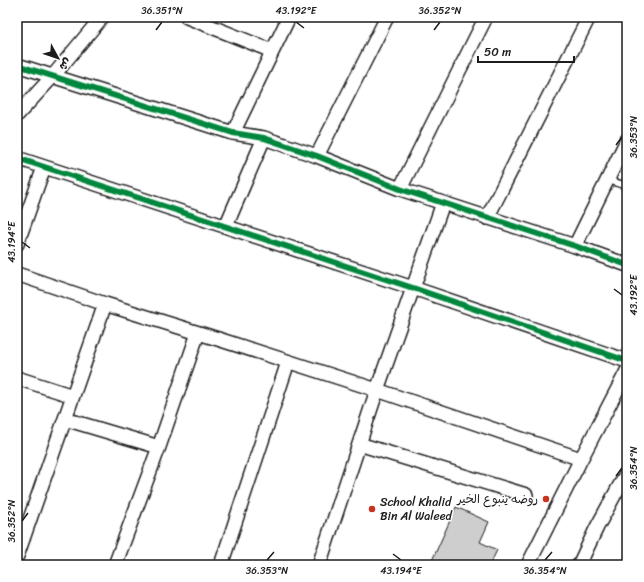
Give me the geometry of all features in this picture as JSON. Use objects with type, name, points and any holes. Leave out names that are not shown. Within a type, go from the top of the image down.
[{"type":"street","points":[[17,115],[53,76],[102,17]]},
{"type":"street","points":[[187,17],[272,52]]},
{"type":"street","points":[[234,132],[289,17]]},
{"type":"street","points":[[317,156],[387,17]]},
{"type":"street","points":[[400,189],[486,17]]},
{"type":"street","points":[[487,218],[589,17]]},
{"type":"street","points":[[17,65],[234,132],[264,138],[317,156],[400,189],[575,246],[627,265]]},
{"type":"street","points":[[226,226],[264,138]]},
{"type":"street","points":[[575,246],[627,140]]},
{"type":"street","points":[[17,158],[413,288],[627,361]]},
{"type":"street","points":[[17,244],[44,167]]},
{"type":"street","points":[[319,565],[377,390],[443,203]]},
{"type":"street","points":[[17,274],[105,304],[377,390],[581,459]]},
{"type":"street","points":[[17,556],[105,304]]},
{"type":"street","points":[[115,565],[159,447],[198,333]]},
{"type":"street","points":[[221,565],[288,362]]},
{"type":"street","points":[[528,565],[627,371]]},
{"type":"street","points":[[17,378],[73,396]]},
{"type":"street","points":[[65,419],[159,447]]},
{"type":"street","points":[[359,444],[526,495]]},
{"type":"street","points":[[579,565],[597,527],[627,472]]},
{"type":"lane","points":[[607,180],[627,186]]},
{"type":"building","points":[[456,507],[489,522],[480,542],[497,550],[490,565],[430,565]]},
{"type":"cycle path","points":[[17,65],[233,133],[264,138],[317,156],[400,189],[575,246],[627,265]]},
{"type":"cycle path","points":[[17,158],[413,288],[627,361]]},
{"type":"place","name":"روضه ينبوع الخير","points":[[546,499]]},
{"type":"place","name":"School Khalid Bin Al Waleed","points":[[372,509]]}]
